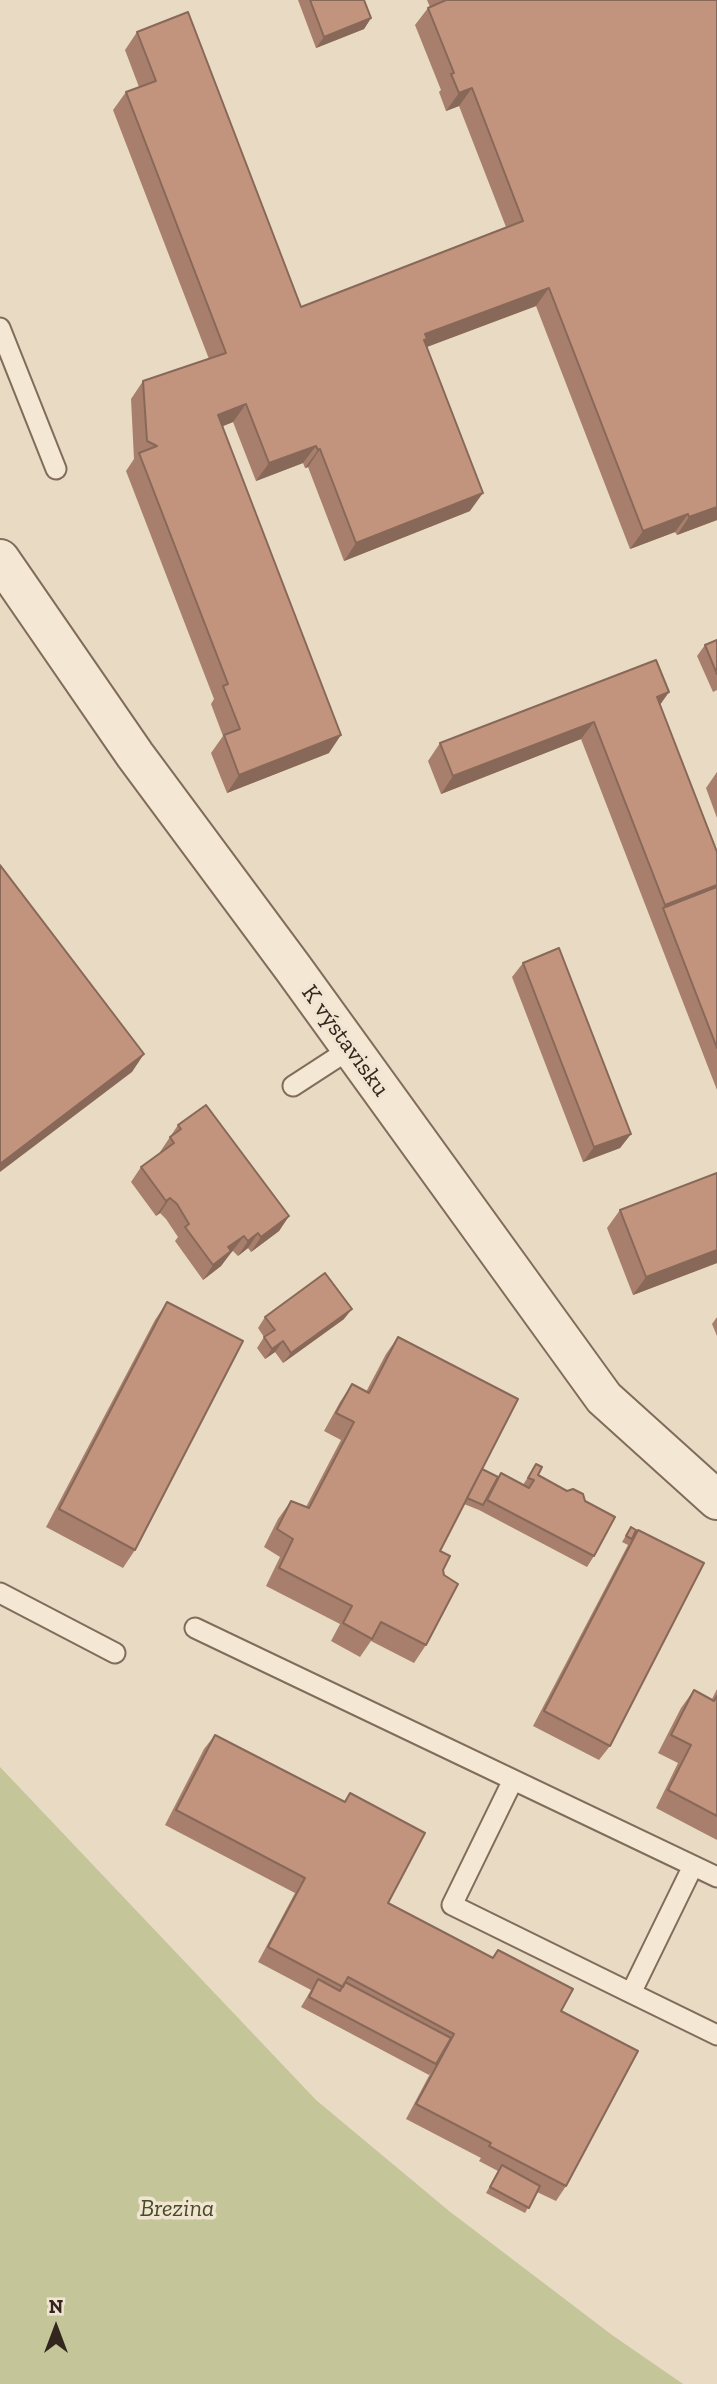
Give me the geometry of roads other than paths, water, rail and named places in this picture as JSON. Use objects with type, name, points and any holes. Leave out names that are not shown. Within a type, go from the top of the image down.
[{"type":"street","name":"K výstavisku","points":[[0,559],[135,755],[293,968],[604,1398],[717,1500]]},
{"type":"lane","points":[[0,328],[57,470]]},
{"type":"lane","points":[[293,1086],[350,1049]]},
{"type":"lane","points":[[0,1593],[115,1653]]},
{"type":"lane","points":[[195,1628],[717,1877]]},
{"type":"lane","points":[[513,1780],[452,1905],[717,2035]]},
{"type":"lane","points":[[631,1993],[693,1866]]},
{"type":"park label","name":"Brezina","points":[[177,2209]]}]
